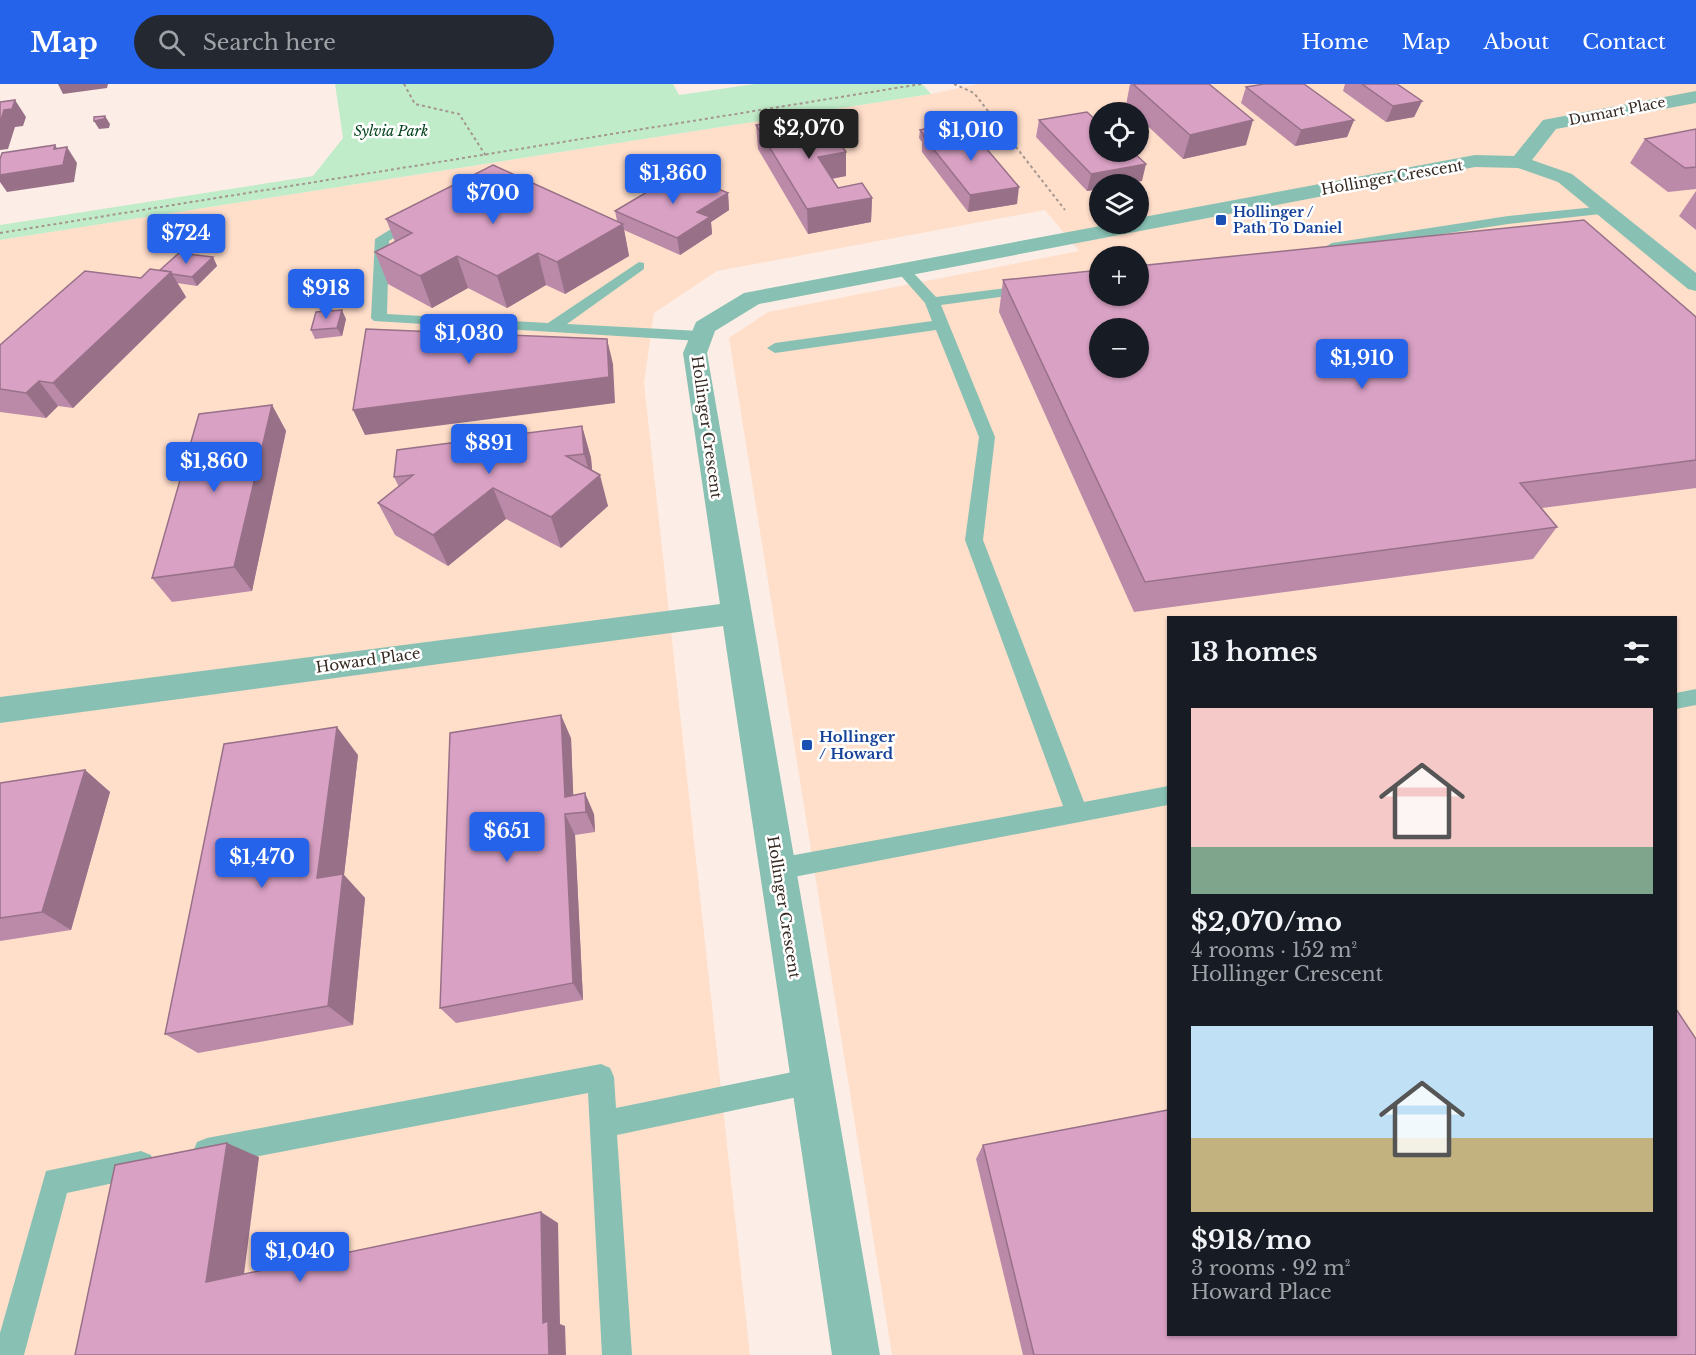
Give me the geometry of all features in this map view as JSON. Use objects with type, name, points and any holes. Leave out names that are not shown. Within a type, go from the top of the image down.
[{"type":"street","name":"Dumart Place","points":[[1520,162],[1550,124],[1696,97]]},
{"type":"street","name":"Hollinger Crescent","points":[[856,1355],[694,353],[704,327],[752,298],[1475,161],[1520,162],[1565,178],[1696,284]]},
{"type":"street","name":"Howard Place","points":[[0,710],[736,613]]},
{"type":"lane","points":[[427,210],[382,239],[379,318],[700,336]]},
{"type":"lane","points":[[1315,250],[1508,220],[1605,210]]},
{"type":"lane","points":[[551,328],[639,266]]},
{"type":"lane","points":[[902,269],[932,302],[939,325],[987,437],[974,540],[1077,813]]},
{"type":"lane","points":[[932,302],[1044,287]]},
{"type":"lane","points":[[775,348],[939,325]]},
{"type":"lane","points":[[1677,701],[1696,697]]},
{"type":"lane","points":[[778,869],[1167,796]]},
{"type":"lane","points":[[7,1354],[56,1181],[601,1077],[617,1355]]},
{"type":"lane","points":[[603,1124],[812,1082]]},
{"type":"path","points":[[404,84],[415,104],[459,114],[486,156]]},
{"type":"path","points":[[0,233],[921,84]]},
{"type":"path","points":[[954,84],[974,93],[1026,163],[1086,234]]},
{"type":"shaded area","points":[[978,84],[1696,84],[1696,1355],[892,1355],[729,338],[768,312],[1079,251],[1045,210],[717,271],[654,313],[644,383],[750,1355],[0,1355],[0,240],[931,94]]},
{"type":"green space","name":"Sylvia Park","points":[[335,84],[673,84],[679,95],[755,84],[922,84],[931,94],[0,240],[0,225],[313,176],[343,138]]},
{"type":"building","points":[[1133,84],[1209,84],[1253,120],[1190,135]]},
{"type":"building","points":[[1264,84],[1304,84],[1354,120],[1301,130],[1246,87]]},
{"type":"building","points":[[1362,84],[1397,84],[1422,101],[1393,106]]},
{"type":"building","points":[[15,100],[12,109],[4,110],[0,123],[0,102]]},
{"type":"building","points":[[1087,112],[1089,114],[1089,162],[1144,162],[1146,164],[1091,174],[1039,120]]},
{"type":"building","points":[[820,115],[846,152],[818,157],[838,188],[862,183],[872,198],[807,209],[756,125]]},
{"type":"building","points":[[105,116],[104,119],[94,121],[94,117]]},
{"type":"building","points":[[796,117],[797,119],[775,122],[774,120]]},
{"type":"building","points":[[928,128],[933,134],[924,135],[920,130]]},
{"type":"building","points":[[969,128],[1019,187],[970,195],[923,136]]},
{"type":"building","points":[[1696,129],[1696,167],[1685,168],[1645,139]]},
{"type":"building","points":[[55,145],[54,149],[67,147],[63,165],[0,175],[2,153]]},
{"type":"building","points":[[493,165],[623,224],[557,262],[538,253],[497,276],[457,256],[420,276],[375,252],[412,233],[386,219]]},
{"type":"building","points":[[679,173],[728,193],[697,212],[710,217],[677,238],[615,211]]},
{"type":"building","points":[[1584,220],[1696,317],[1696,460],[1520,483],[1557,527],[1145,582],[1003,280],[1089,271],[1089,306],[1149,306],[1149,265]]},
{"type":"building","points":[[179,253],[213,257],[192,277],[160,270]]},
{"type":"building","points":[[150,269],[171,272],[53,383],[39,381],[26,393],[0,389],[0,345],[85,271],[141,278]]},
{"type":"building","points":[[342,310],[337,328],[311,330],[316,312]]},
{"type":"building","points":[[366,329],[607,339],[609,377],[353,410]]},
{"type":"building","points":[[272,405],[234,567],[152,578],[199,414]]},
{"type":"building","points":[[582,426],[584,454],[566,456],[600,475],[551,517],[493,488],[433,535],[378,503],[413,475],[394,477],[397,450]]},
{"type":"building","points":[[561,715],[565,797],[585,793],[586,812],[565,814],[573,983],[440,1008],[450,733]]},
{"type":"building","points":[[337,727],[317,878],[343,874],[328,1006],[165,1034],[224,744]]},
{"type":"building","points":[[85,770],[42,912],[0,918],[0,783]]},
{"type":"building","points":[[1677,1010],[1696,1039],[1696,1355],[1034,1355],[983,1145],[1167,1110],[1167,1336],[1677,1336]]},
{"type":"building","points":[[227,1143],[206,1282],[541,1212],[543,1323],[548,1321],[549,1355],[75,1355],[115,1165]]},
{"type":"place","name":"Hollinger / Path To Daniel","points":[[1221,220]]},
{"type":"place","name":"Hollinger / Howard","points":[[807,745]]}]
